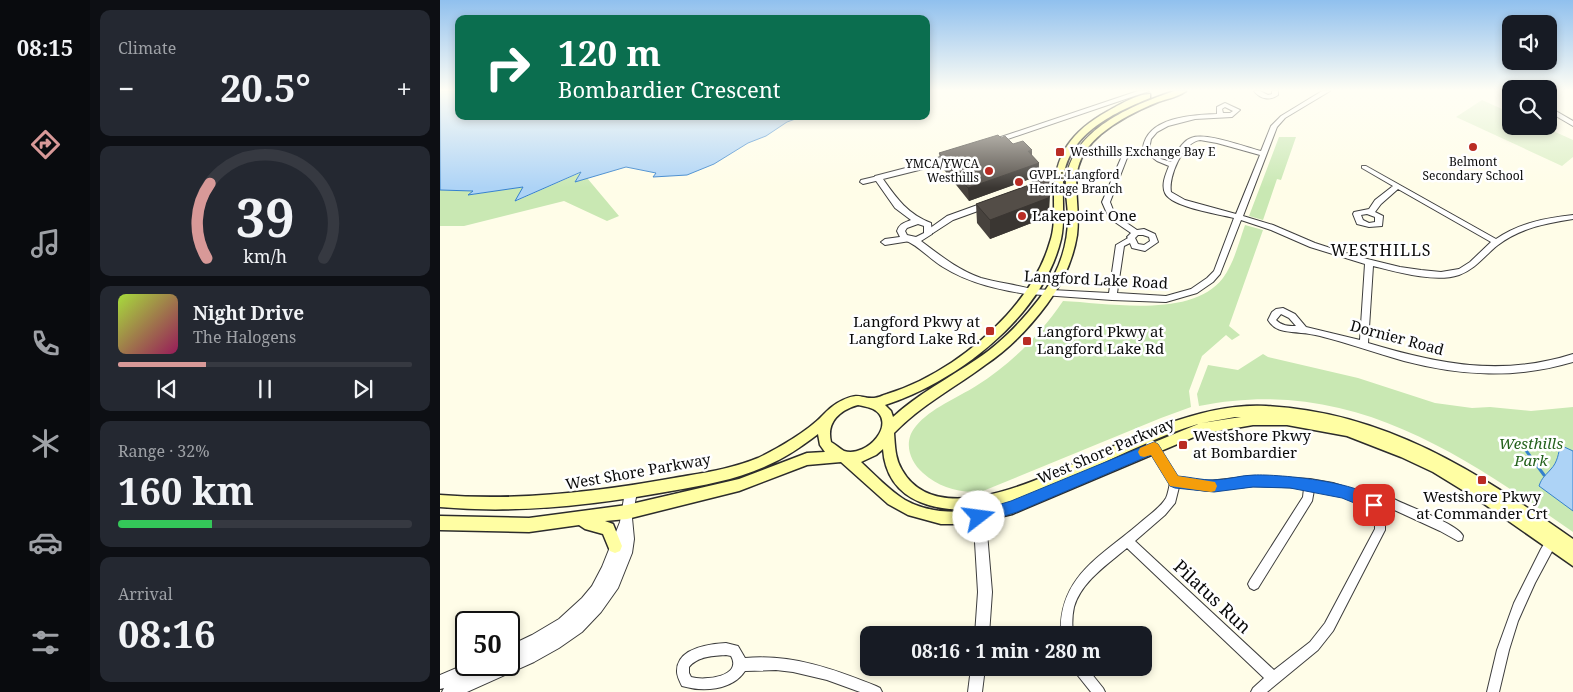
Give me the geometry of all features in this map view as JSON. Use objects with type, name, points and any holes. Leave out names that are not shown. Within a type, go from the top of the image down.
[{"type":"main road","points":[[875,403],[912,390],[973,352],[1008,322],[1032,292],[1049,263],[1056,241],[1059,224],[1058,186],[1061,164],[1067,152],[1083,132],[1095,123]]},
{"type":"main road","points":[[440,523],[494,526],[626,518],[730,487],[806,459],[858,457],[872,452],[884,442],[888,432],[919,402],[998,350],[1024,324],[1049,294],[1060,276],[1072,240],[1071,186],[1074,165],[1082,150],[1094,137],[1113,123]]},
{"type":"main road","points":[[844,457],[826,445],[823,428],[827,420],[840,406],[850,402],[867,401],[875,403],[887,414],[888,432]]},
{"type":"main road","name":"West Shore Parkway","points":[[888,432],[890,464],[896,478],[907,490],[922,498],[939,502],[978,503],[1017,493],[1150,443],[1203,429],[1261,419],[1315,424],[1347,431],[1406,453],[1438,468],[1554,539],[1573,547]]},
{"type":"main road","name":"West Shore Parkway","points":[[440,501],[516,504],[631,492],[700,480],[758,464],[789,448],[827,420]]},
{"type":"main road","name":"West Shore Parkway","points":[[844,457],[887,494],[914,511],[945,518],[979,517],[1012,508],[1150,443]]},
{"type":"main road","points":[[576,520],[601,525],[608,529],[615,546]]},
{"type":"main road","name":"West Shore Parkway","points":[[1554,539],[1573,560]]},
{"type":"street","points":[[988,142],[1045,123]]},
{"type":"street","points":[[1146,150],[1148,138],[1164,124],[1168,123]]},
{"type":"street","name":"Langford Lake Road","points":[[902,229],[910,240],[933,254],[949,268],[965,276],[996,285],[1049,294],[1112,298],[1166,299],[1184,296],[1203,287],[1217,272],[1261,154],[1270,132],[1276,123]]},
{"type":"street","points":[[1261,154],[1207,139],[1196,139],[1185,144],[1174,165],[1167,187],[1171,196],[1182,202],[1271,227],[1300,240],[1368,261],[1418,273],[1455,273],[1471,267],[1496,242],[1532,225],[1573,217]]},
{"type":"street","points":[[1112,298],[1120,245],[1133,236],[1112,216],[1106,202],[1124,157],[1132,152],[1146,150],[1155,158],[1174,165]]},
{"type":"street","points":[[863,182],[932,164],[960,152]]},
{"type":"street","points":[[1364,167],[1496,242]]},
{"type":"street","points":[[878,178],[898,206],[925,228]]},
{"type":"street","points":[[1030,190],[1071,186]]},
{"type":"street","points":[[1371,212],[1378,202],[1397,186]]},
{"type":"street","points":[[925,228],[902,229],[885,242],[910,240],[925,228],[992,203]]},
{"type":"street","points":[[898,206],[902,229]]},
{"type":"street","name":"Langford Lake Road","points":[[925,228],[933,254]]},
{"type":"street","points":[[1364,344],[1368,261]]},
{"type":"street","name":"Dornier Road","points":[[1303,329],[1421,361],[1474,368],[1524,368],[1551,365],[1573,358]]},
{"type":"street","points":[[1066,626],[1069,603],[1079,582],[1167,506],[1175,482],[1150,443]]},
{"type":"street","points":[[1175,482],[1208,486],[1253,481],[1310,484],[1353,494],[1374,505],[1382,520],[1380,530],[1329,627],[1314,646],[1256,692]]},
{"type":"street","points":[[1254,584],[1308,498],[1310,484]]},
{"type":"street","points":[[520,648],[550,633],[570,619],[589,600],[604,579],[617,537],[626,518],[631,492]]},
{"type":"street","points":[[978,503],[985,592],[983,626]]},
{"type":"street","points":[[1374,505],[1390,503],[1444,527],[1458,536]]},
{"type":"street","points":[[449,692],[544,651],[580,625],[605,597],[616,580],[629,535],[626,518]]},
{"type":"street","points":[[1493,692],[1502,652],[1515,616],[1529,584],[1554,539]]},
{"type":"street","name":"Pilatus Run","points":[[1127,540],[1273,678]]},
{"type":"street","points":[[740,665],[761,662],[797,666],[815,670],[876,692]]},
{"type":"street","points":[[440,682],[455,676]]},
{"type":"street","points":[[974,692],[977,676]]},
{"type":"street","points":[[1086,676],[1099,692]]},
{"type":"green space","points":[[1470,123],[1502,123],[1502,135],[1557,135],[1557,133],[1573,140],[1573,157],[1562,166]]},
{"type":"green space","points":[[1279,137],[1296,137],[1281,180],[1277,179],[1263,220],[1249,216]]},
{"type":"green space","points":[[582,172],[619,216],[607,221],[564,201],[464,226],[440,226],[440,190],[473,191],[469,195],[524,187],[516,201]]},
{"type":"green space","points":[[1245,225],[1263,230],[1229,326],[1240,335],[1232,340],[1226,335],[1202,356],[1189,391],[1191,407],[983,491],[959,491],[936,483],[914,463],[909,451],[909,444],[912,432],[916,426],[929,414],[976,386],[1013,358],[1045,326],[1063,301],[1148,306],[1171,304],[1191,299],[1209,291],[1223,278],[1233,259]]},
{"type":"green space","name":"Westhills Park","points":[[1263,354],[1268,357],[1358,378],[1435,403],[1472,408],[1490,407],[1531,411],[1573,407],[1573,532],[1487,474],[1443,449],[1398,427],[1352,411],[1304,402],[1253,399],[1199,406],[1197,394],[1208,365],[1238,370]]},
{"type":"water","points":[[440,123],[785,123],[766,136],[748,143],[714,164],[687,175],[653,177],[656,173],[626,167],[575,182],[581,172],[515,201],[523,187],[468,195],[473,191],[440,190]]},
{"type":"water","points":[[1560,445],[1573,451],[1573,511],[1539,486],[1555,464]]},
{"type":"building","points":[[998,135],[1001,138],[1005,136],[1013,144],[1023,141],[1032,150],[1028,151],[1039,163],[968,188],[939,153]]},
{"type":"building","points":[[1039,175],[1046,176],[1049,180],[1050,195],[1048,198],[990,220],[976,204],[1032,184],[1033,177]]},
{"type":"waterway","points":[[1522,445],[1544,475]]},
{"type":"slow traffic","points":[[1144,452],[1154,448],[1175,482],[1211,486]]},
{"type":"place","name":"Belmont Secondary School","points":[[1473,147]]},
{"type":"place","name":"Westhills Exchange Bay E","points":[[1060,152]]},
{"type":"place","name":"YMCA/YWCA Westhills","points":[[989,171]]},
{"type":"place","name":"GVPL: Langford Heritage Branch","points":[[1019,182]]},
{"type":"place","name":"Lakepoint One","points":[[1022,216]]},
{"type":"place","name":"Langford Pkwy at Langford Lake Rd.","points":[[990,331]]},
{"type":"place","name":"Langford Pkwy at Langford Lake Rd","points":[[1027,341]]},
{"type":"place","name":"Westshore Pkwy at Bombardier","points":[[1183,445]]},
{"type":"place","name":"Westshore Pkwy at Commander Crt","points":[[1482,480]]},
{"type":"district","name":"WESTHILLS","points":[[1381,250]]},
{"type":"route","points":[[979,517],[1012,508],[1154,448],[1175,482],[1204,486],[1222,486],[1253,481],[1310,484],[1353,494],[1370,501],[1374,505]]}]
